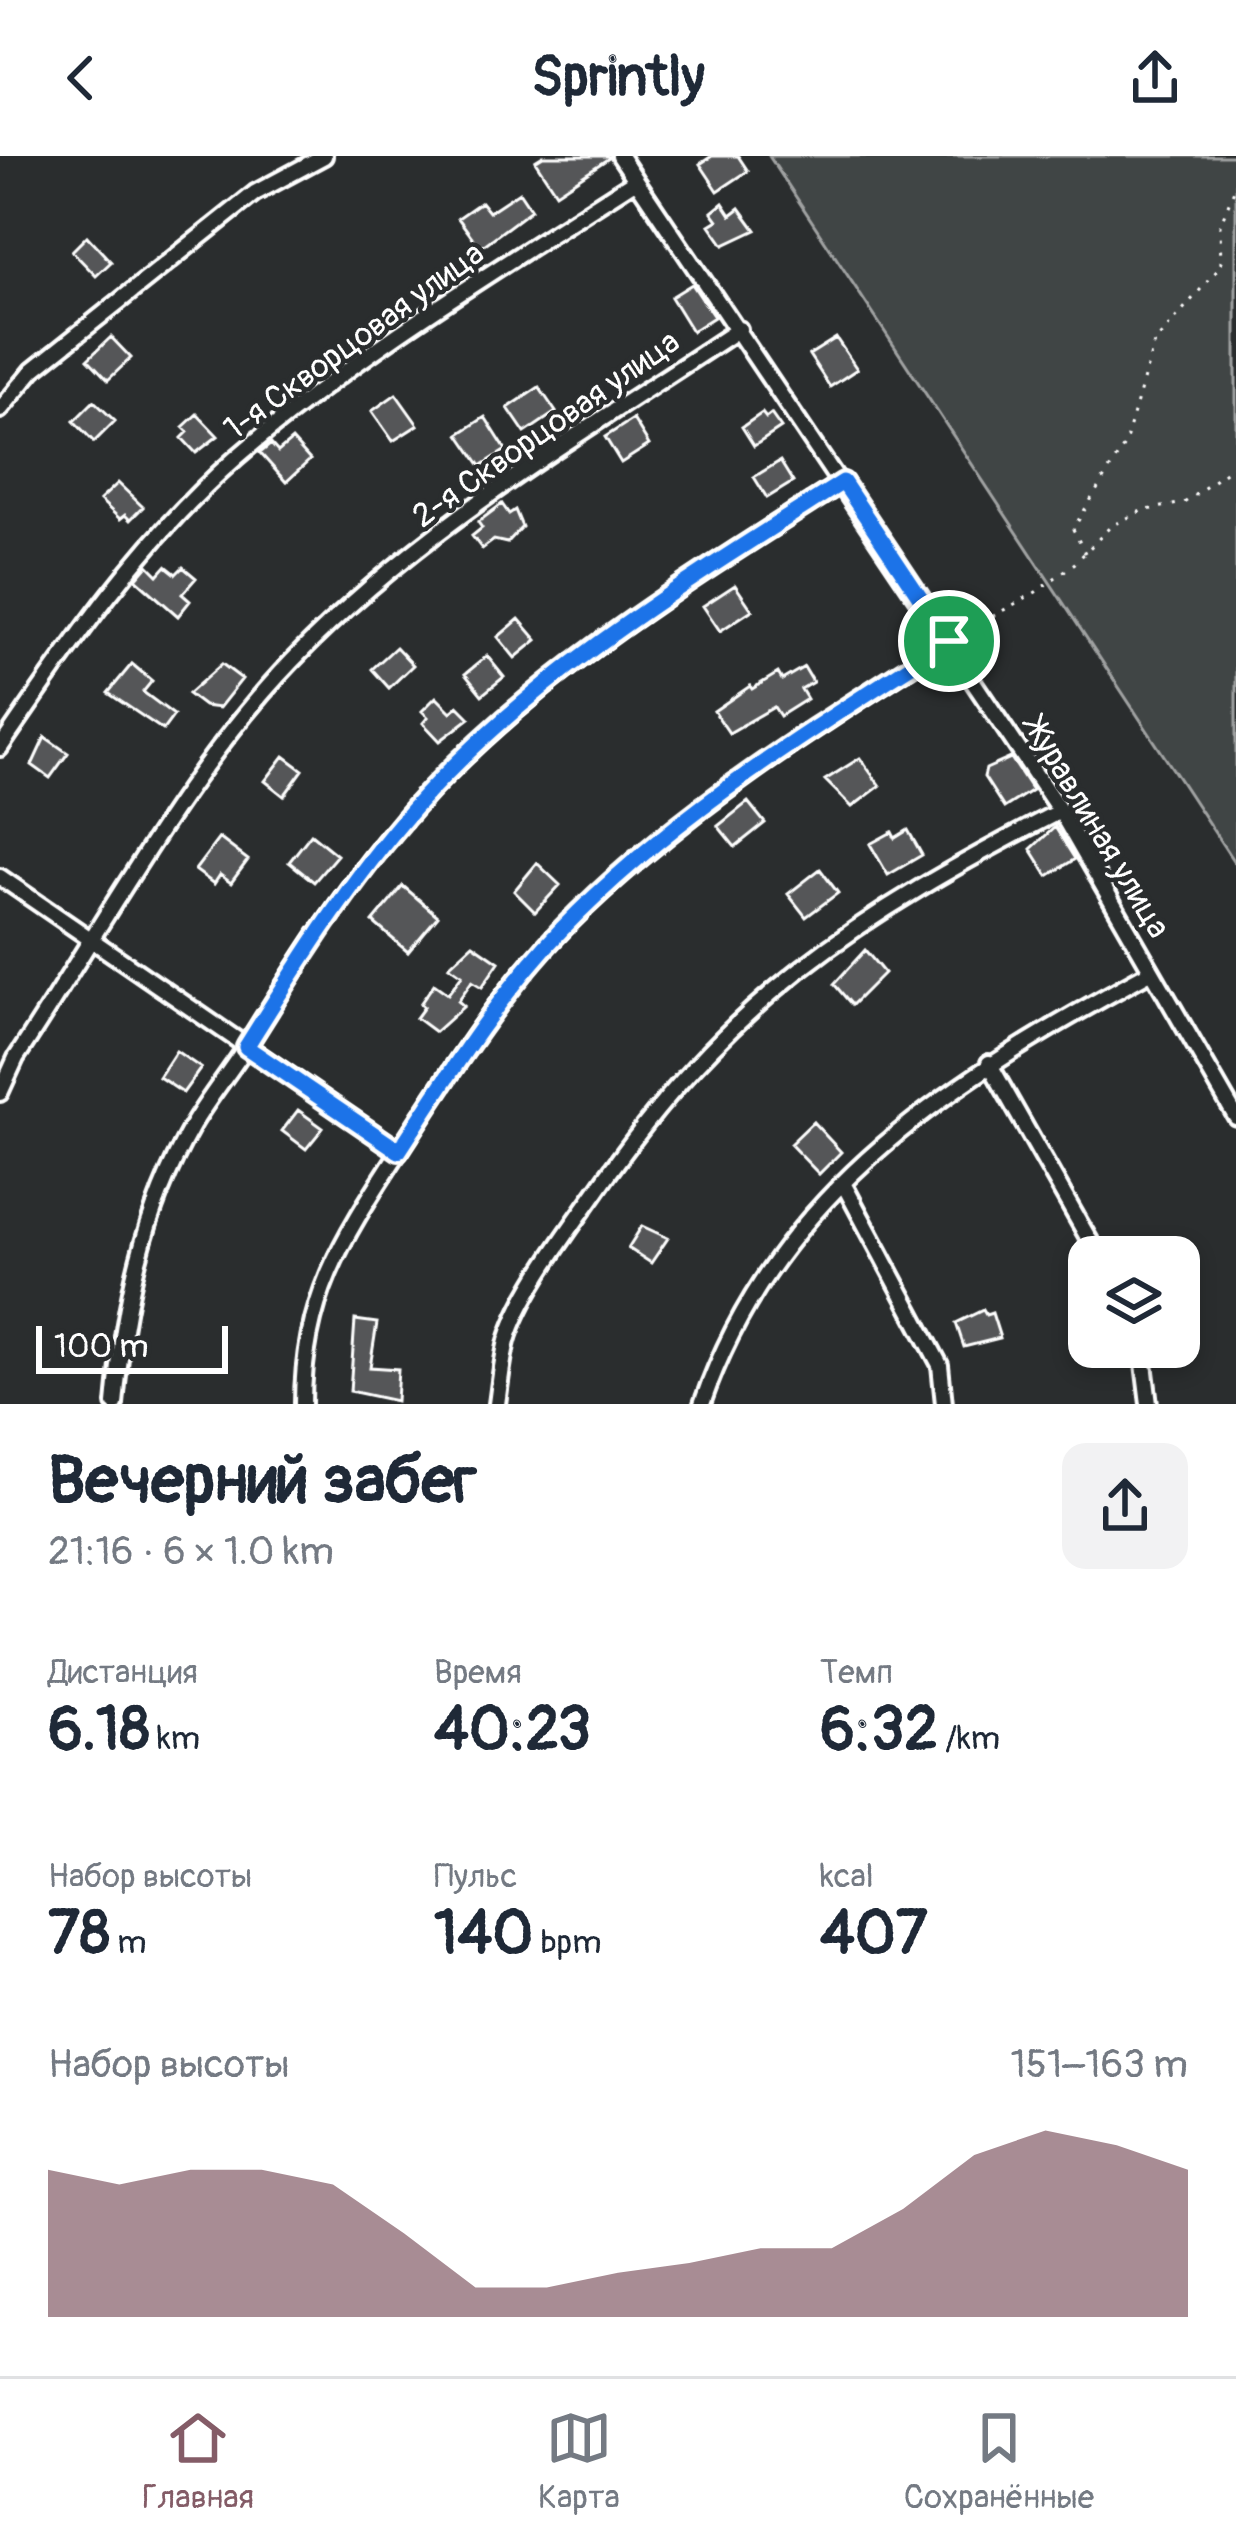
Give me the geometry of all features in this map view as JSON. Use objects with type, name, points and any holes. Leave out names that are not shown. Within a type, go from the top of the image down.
[{"type":"street","points":[[0,410],[33,370],[255,193],[323,156]]},
{"type":"street","name":"Журавлиная улица","points":[[620,156],[1060,811],[1236,1117]]},
{"type":"street","name":"1-я Скворцовая улица","points":[[0,748],[94,610],[235,459],[342,375],[636,180]]},
{"type":"street","name":"2-я Скворцовая улица","points":[[0,1093],[16,1058],[211,761],[292,661],[473,506],[739,329]]},
{"type":"street","points":[[116,1404],[124,1307],[149,1215],[192,1125],[342,896],[417,805],[502,724],[607,640],[843,482]]},
{"type":"street","points":[[303,1404],[303,1359],[331,1257],[471,1039],[560,931],[674,826],[949,641]]},
{"type":"street","points":[[497,1404],[508,1337],[559,1246],[631,1140],[695,1061],[772,987],[858,924],[1060,811]]},
{"type":"street","points":[[0,877],[399,1151]]},
{"type":"street","points":[[702,1404],[737,1317],[801,1229],[872,1151],[989,1064],[1152,971]]},
{"type":"street","points":[[989,1064],[1087,1236]]},
{"type":"street","points":[[843,1183],[940,1364],[944,1404]]},
{"type":"street","points":[[1145,1368],[1149,1404]]},
{"type":"path","points":[[1085,553],[1073,529],[1125,444],[1154,343],[1221,266],[1220,226],[1236,185]]},
{"type":"path","points":[[949,641],[1036,592],[1110,527],[1142,511],[1184,502],[1236,464]]},
{"type":"shaded area","points":[[769,156],[1236,156],[1236,865]]},
{"type":"building","points":[[543,156],[609,158],[556,193],[535,161]]},
{"type":"building","points":[[712,156],[738,156],[748,171],[718,191],[700,164]]},
{"type":"building","points":[[519,192],[531,210],[480,248],[458,218],[481,202],[489,212]]},
{"type":"building","points":[[723,203],[731,215],[740,208],[756,230],[724,245],[710,225],[718,220],[712,212]]},
{"type":"building","points":[[87,236],[111,262],[96,276],[72,251]]},
{"type":"building","points":[[692,284],[714,317],[692,331],[671,297]]},
{"type":"building","points":[[111,337],[131,358],[108,380],[88,359]]},
{"type":"building","points":[[836,338],[857,369],[830,387],[809,355]]},
{"type":"building","points":[[539,387],[556,412],[525,433],[508,408]]},
{"type":"building","points":[[396,394],[418,425],[393,441],[372,411]]},
{"type":"building","points":[[94,401],[115,421],[94,442],[74,421]]},
{"type":"building","points":[[762,413],[766,418],[771,414],[781,428],[754,446],[742,427]]},
{"type":"building","points":[[197,414],[218,436],[196,453],[182,438],[188,432],[183,427]]},
{"type":"building","points":[[485,417],[506,450],[481,466],[459,434]]},
{"type":"building","points":[[633,419],[649,445],[621,463],[605,437]]},
{"type":"building","points":[[292,440],[310,460],[286,482],[260,453],[271,444],[278,452]]},
{"type":"building","points":[[780,461],[793,482],[767,498],[754,477]]},
{"type":"building","points":[[118,483],[143,507],[130,520],[125,515],[120,519],[100,500]]},
{"type":"building","points":[[502,504],[509,514],[515,510],[522,527],[507,543],[494,540],[482,549],[472,536],[482,528],[478,522]]},
{"type":"building","points":[[148,565],[158,575],[166,566],[176,574],[183,567],[196,578],[182,594],[190,601],[178,616],[136,579]]},
{"type":"building","points":[[735,585],[752,610],[720,631],[703,606]]},
{"type":"building","points":[[519,619],[537,640],[515,658],[498,637]]},
{"type":"building","points":[[396,647],[413,665],[389,688],[372,669]]},
{"type":"building","points":[[487,656],[504,677],[482,695],[465,674]]},
{"type":"building","points":[[132,664],[152,681],[143,692],[174,715],[163,730],[108,693]]},
{"type":"building","points":[[222,664],[242,679],[219,708],[204,706],[188,694]]},
{"type":"building","points":[[804,667],[813,682],[801,689],[807,699],[780,716],[774,707],[729,733],[714,711],[750,686],[778,673],[782,680]]},
{"type":"building","points":[[436,697],[451,712],[458,706],[470,718],[440,741],[423,723],[428,717],[422,711]]},
{"type":"building","points":[[45,737],[68,753],[50,778],[32,765]]},
{"type":"building","points":[[284,756],[303,770],[284,796],[265,781]]},
{"type":"building","points":[[860,758],[880,786],[852,807],[825,780]]},
{"type":"building","points":[[1011,758],[1032,790],[1004,808],[984,777],[986,769]]},
{"type":"building","points":[[748,802],[765,823],[735,847],[718,826]]},
{"type":"building","points":[[1055,827],[1075,859],[1048,876],[1031,849]]},
{"type":"building","points":[[908,830],[922,855],[888,875],[870,844],[892,832],[895,838]]},
{"type":"building","points":[[311,834],[337,855],[314,882],[289,862]]},
{"type":"building","points":[[219,838],[248,860],[231,883],[220,875],[214,884],[195,870]]},
{"type":"building","points":[[537,863],[560,885],[535,912],[514,891]]},
{"type":"building","points":[[820,869],[838,893],[806,917],[788,894]]},
{"type":"building","points":[[403,886],[438,916],[408,952],[373,922]]},
{"type":"building","points":[[473,944],[499,962],[482,987],[472,981],[458,1001],[464,1006],[435,1032],[416,1018],[424,1007],[420,1004],[434,984],[448,994],[462,975],[449,966]]},
{"type":"building","points":[[865,950],[884,973],[852,1005],[834,984]]},
{"type":"building","points":[[176,1051],[201,1068],[183,1093],[159,1077]]},
{"type":"building","points":[[298,1110],[323,1128],[306,1149],[282,1131]]},
{"type":"building","points":[[813,1122],[841,1152],[819,1174],[790,1144]]},
{"type":"building","points":[[642,1226],[668,1238],[651,1263],[628,1248]]},
{"type":"building","points":[[983,1310],[986,1315],[992,1313],[1000,1338],[964,1347],[956,1323]]},
{"type":"building","points":[[355,1320],[377,1323],[370,1367],[398,1369],[396,1401],[350,1391]]},
{"type":"route","points":[[843,482],[949,641],[674,826],[560,931],[471,1039],[399,1151],[246,1047],[342,896],[417,805],[502,724],[607,640],[843,482]]}]
